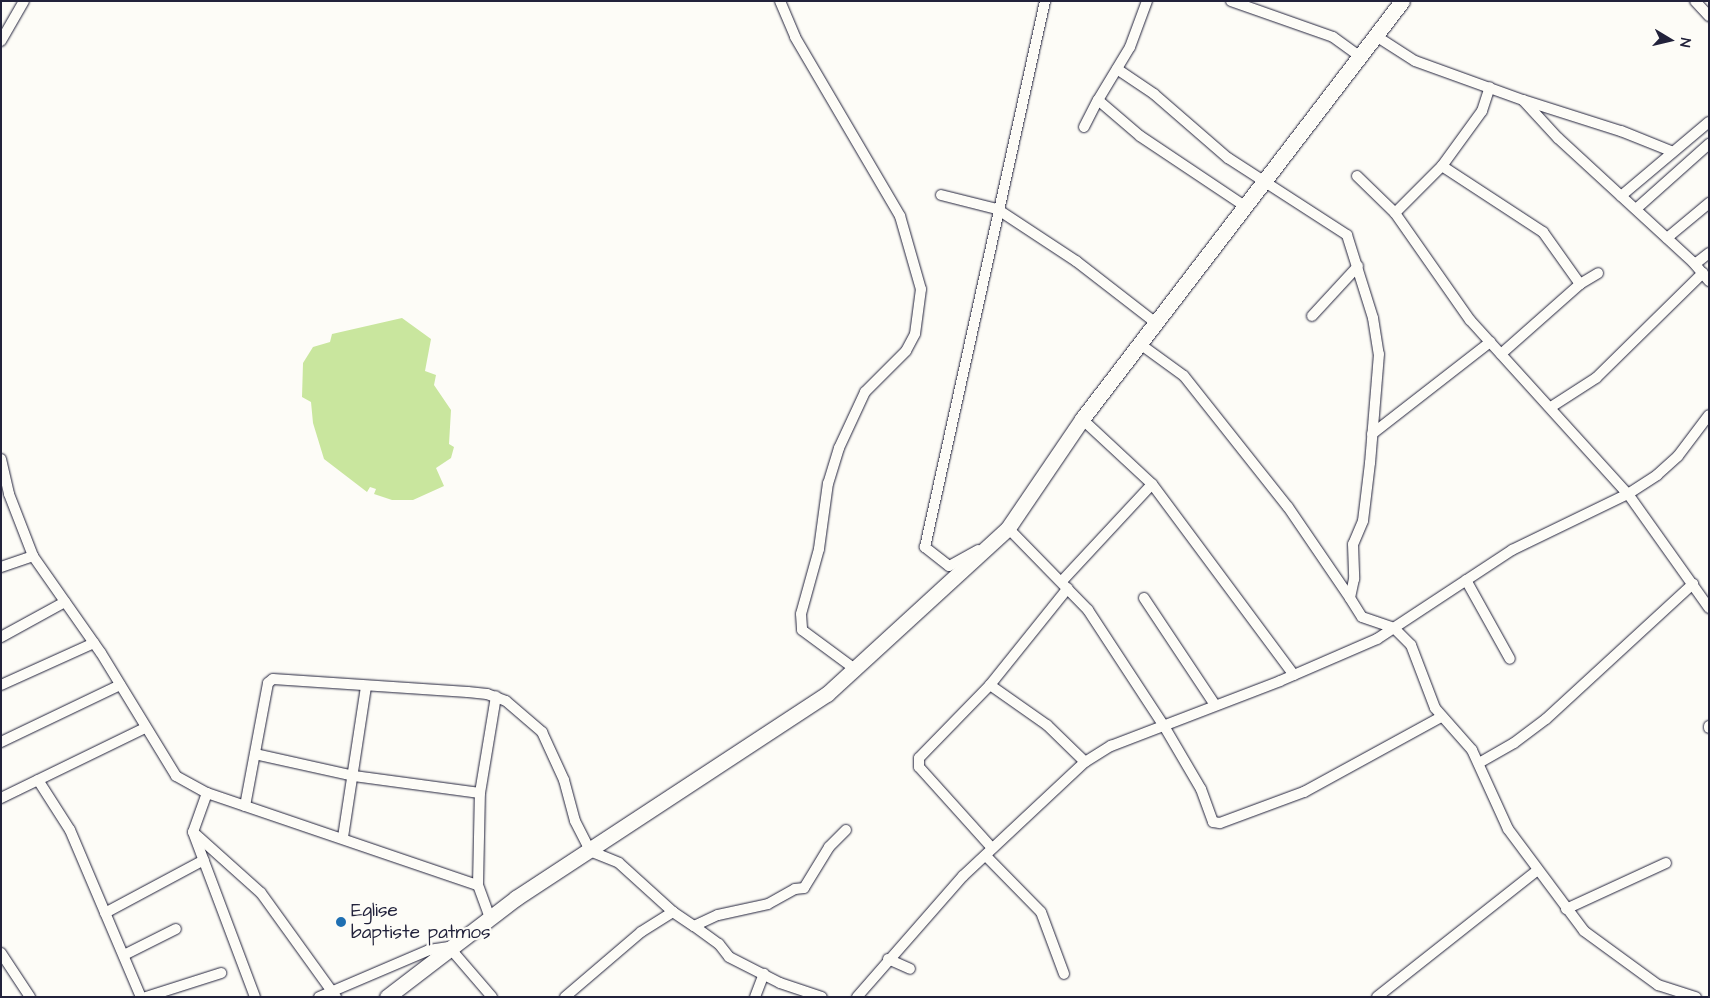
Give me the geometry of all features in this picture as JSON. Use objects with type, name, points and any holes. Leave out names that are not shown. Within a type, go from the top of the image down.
[{"type":"highway","points":[[386,997],[449,947],[490,918],[780,728],[856,670],[933,600],[983,548],[1008,528],[1082,419],[1402,1]]},
{"type":"street","points":[[1,41],[24,1]]},
{"type":"street","points":[[780,1],[795,37],[900,216],[921,289],[919,318],[911,342],[898,360],[865,392],[839,448],[828,483],[819,549],[801,614],[802,630],[856,670]]},
{"type":"street","points":[[983,548],[949,566],[925,547],[952,438],[997,210],[1045,1]]},
{"type":"street","points":[[1084,127],[1130,47],[1147,1]]},
{"type":"street","points":[[1231,1],[1334,37],[1359,56]]},
{"type":"street","points":[[1701,5],[1709,16]]},
{"type":"street","points":[[1376,36],[1415,61],[1490,86],[1523,100],[1621,131],[1671,151]]},
{"type":"street","points":[[1117,69],[1154,94],[1228,158],[1266,180],[1347,235],[1358,266],[1379,354],[1363,521],[1353,544],[1354,579],[1350,598]]},
{"type":"street","points":[[1395,214],[1442,166],[1482,111],[1490,86]]},
{"type":"street","points":[[1098,100],[1140,136],[1246,207]]},
{"type":"street","points":[[1523,100],[1558,138],[1695,264],[1706,277],[1596,378],[1551,407]]},
{"type":"street","points":[[1621,196],[1662,163],[1671,151],[1709,122]]},
{"type":"street","points":[[1636,209],[1709,144]]},
{"type":"street","points":[[1442,166],[1543,232],[1580,284]]},
{"type":"street","points":[[1357,176],[1395,214],[1470,320],[1628,494],[1709,608]]},
{"type":"street","points":[[941,195],[997,210],[1076,261],[1156,323]]},
{"type":"street","points":[[1667,238],[1709,203]]},
{"type":"street","points":[[1695,264],[1709,253]]},
{"type":"street","points":[[1312,316],[1358,266]]},
{"type":"street","points":[[1501,354],[1580,284],[1598,273]]},
{"type":"street","points":[[1372,434],[1490,342]]},
{"type":"street","points":[[1140,344],[1184,376],[1288,507],[1362,617],[1394,628],[1411,645],[1441,717],[1472,750],[1508,829],[1566,909],[1588,935],[1617,952],[1658,985],[1696,997]]},
{"type":"street","points":[[862,995],[888,959],[963,876],[1085,762],[1111,746],[1294,674],[1394,628],[1466,580],[1537,537],[1628,494],[1657,475],[1678,456],[1709,415]]},
{"type":"street","points":[[1082,419],[1152,484],[1294,674]]},
{"type":"street","points":[[1,459],[9,494],[33,556],[94,643],[172,772],[181,781],[207,793],[343,837],[440,874],[478,885]]},
{"type":"street","points":[[1064,974],[1041,912],[989,852],[918,762],[919,758],[990,685],[1065,584],[1152,484]]},
{"type":"street","points":[[1008,528],[1065,584],[1088,610],[1164,726],[1176,752],[1201,789],[1210,819],[1220,823],[1304,792],[1441,717]]},
{"type":"street","points":[[1,567],[33,556]]},
{"type":"street","points":[[1466,580],[1510,659]]},
{"type":"street","points":[[1479,763],[1514,743],[1546,719],[1693,584]]},
{"type":"street","points":[[1144,598],[1215,705]]},
{"type":"street","points":[[1,637],[65,602]]},
{"type":"street","points":[[1,684],[94,643]]},
{"type":"street","points":[[245,806],[269,680],[496,696],[514,706],[542,732],[564,780],[576,821],[590,851],[620,863],[673,912],[719,944],[729,957],[764,974],[822,997]]},
{"type":"street","points":[[1,742],[120,685]]},
{"type":"street","points":[[990,685],[1047,725],[1085,762]]},
{"type":"street","points":[[343,837],[354,776],[366,687]]},
{"type":"street","points":[[490,918],[478,885],[480,793],[496,696]]},
{"type":"street","points":[[1,798],[145,728]]},
{"type":"street","points":[[255,754],[354,776],[480,793]]},
{"type":"street","points":[[38,780],[70,830],[141,997]]},
{"type":"street","points":[[207,793],[193,832],[255,997]]},
{"type":"street","points":[[694,926],[718,916],[768,904],[795,889],[804,888],[829,847],[846,830]]},
{"type":"street","points":[[193,832],[261,892],[334,994]]},
{"type":"street","points":[[105,913],[204,860]]},
{"type":"street","points":[[1566,909],[1666,863]]},
{"type":"street","points":[[1377,997],[1538,870]]},
{"type":"street","points":[[565,997],[640,932],[673,912]]},
{"type":"street","points":[[124,956],[176,929]]},
{"type":"street","points":[[319,997],[334,994],[429,950],[449,947],[492,997]]},
{"type":"street","points":[[1,953],[30,997]]},
{"type":"street","points":[[888,959],[910,969]]},
{"type":"street","points":[[146,997],[221,972]]},
{"type":"street","points":[[754,997],[764,974]]},
{"type":"green space","points":[[402,318],[431,339],[425,371],[436,375],[434,385],[451,410],[449,444],[454,447],[451,458],[436,468],[444,486],[413,500],[392,500],[374,494],[376,489],[370,487],[367,492],[324,459],[313,423],[311,402],[302,397],[303,363],[313,347],[330,342],[332,334]]},
{"type":"place","name":"Eglise baptiste patmos","points":[[341,922]]}]
